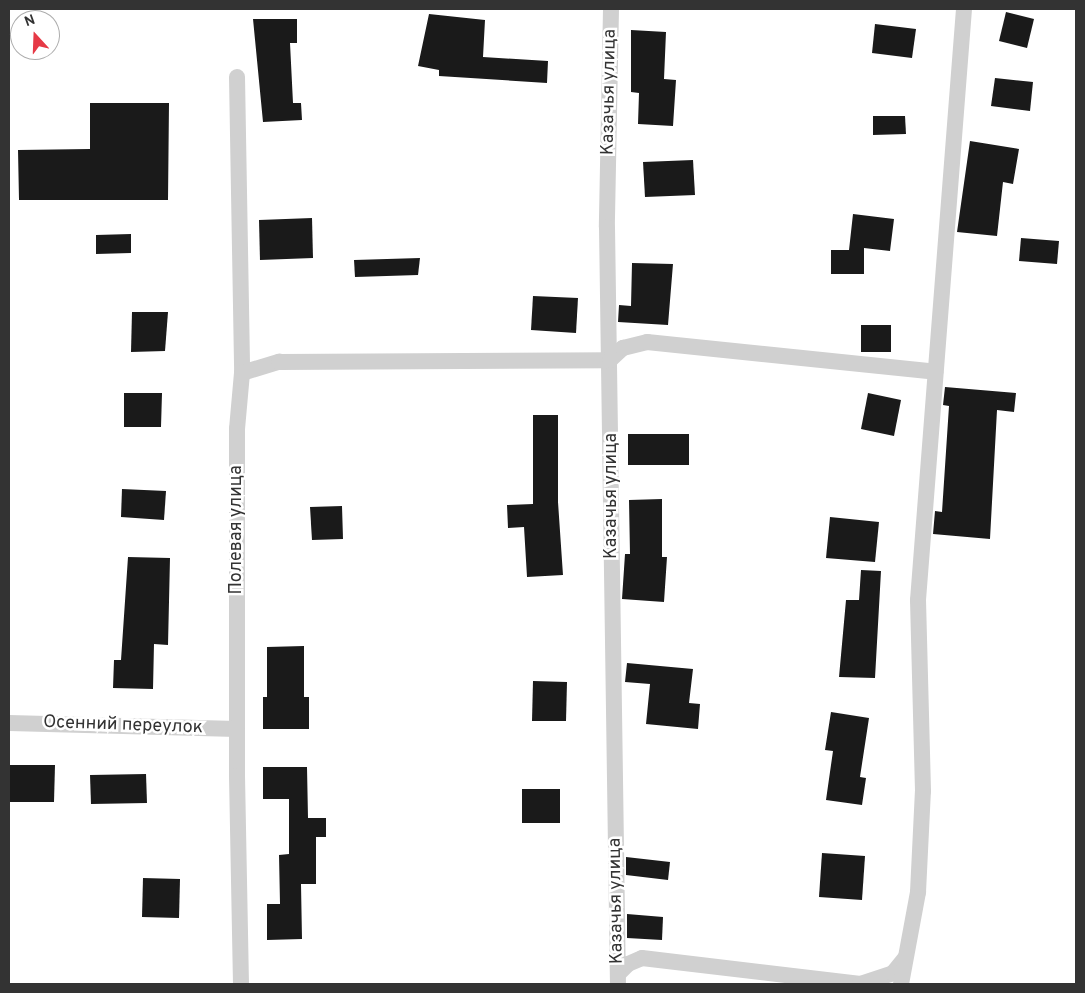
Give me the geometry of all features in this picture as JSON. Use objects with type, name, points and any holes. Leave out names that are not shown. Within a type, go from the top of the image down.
[{"type":"street","name":"Казачья улица","points":[[611,9],[607,227],[618,979]]},
{"type":"street","points":[[901,984],[918,892],[923,791],[918,600],[964,9]]},
{"type":"street","name":"Полевая улица","points":[[237,77],[242,373],[237,429],[237,729],[241,984]]},
{"type":"street","points":[[242,373],[279,362],[610,360],[623,348],[647,342],[935,372]]},
{"type":"street","name":"Осенний переулок","points":[[9,723],[237,729]]},
{"type":"street","points":[[618,979],[628,964],[642,958],[860,984],[893,972],[905,958]]},
{"type":"building","points":[[1006,12],[1034,19],[1027,48],[999,41]]},
{"type":"building","points":[[429,14],[485,20],[483,57],[548,61],[547,83],[439,76],[439,70],[418,66]]},
{"type":"building","points":[[253,19],[297,19],[297,43],[290,43],[293,103],[301,103],[302,120],[263,122]]},
{"type":"building","points":[[875,24],[916,29],[912,58],[872,53]]},
{"type":"building","points":[[631,30],[666,32],[664,79],[676,80],[673,126],[638,124],[639,93],[631,92]]},
{"type":"building","points":[[995,78],[1033,82],[1030,111],[991,106]]},
{"type":"building","points":[[90,103],[169,103],[168,200],[19,200],[18,150],[90,149]]},
{"type":"building","points":[[873,116],[905,116],[906,134],[873,135]]},
{"type":"building","points":[[970,141],[1019,149],[1013,184],[1003,182],[997,236],[957,232]]},
{"type":"building","points":[[693,160],[695,195],[645,197],[643,162]]},
{"type":"building","points":[[853,214],[894,219],[890,251],[864,248],[864,274],[831,274],[831,250],[849,250]]},
{"type":"building","points":[[312,218],[313,258],[260,260],[259,220]]},
{"type":"building","points":[[131,234],[131,253],[96,254],[96,235]]},
{"type":"building","points":[[1021,238],[1059,241],[1057,264],[1019,261]]},
{"type":"building","points":[[420,258],[418,275],[355,277],[354,260]]},
{"type":"building","points":[[632,263],[673,264],[668,325],[618,322],[619,305],[631,306]]},
{"type":"building","points":[[533,296],[578,298],[576,333],[531,330]]},
{"type":"building","points":[[132,312],[168,312],[165,351],[131,352]]},
{"type":"building","points":[[861,325],[891,325],[891,352],[861,352]]},
{"type":"building","points":[[945,387],[1016,393],[1014,412],[997,410],[990,539],[933,534],[935,511],[942,512],[949,406],[943,405]]},
{"type":"building","points":[[124,393],[162,393],[161,427],[124,427]]},
{"type":"building","points":[[868,393],[901,400],[894,436],[861,429]]},
{"type":"building","points":[[533,415],[558,415],[558,502],[563,575],[527,577],[524,527],[508,528],[507,505],[533,504]]},
{"type":"building","points":[[628,434],[689,434],[689,465],[628,465]]},
{"type":"building","points":[[122,489],[166,491],[164,520],[121,517]]},
{"type":"building","points":[[662,499],[662,557],[667,557],[664,602],[622,599],[625,554],[630,554],[629,500]]},
{"type":"building","points":[[342,506],[343,539],[312,540],[310,507]]},
{"type":"building","points":[[830,517],[879,522],[875,562],[826,558]]},
{"type":"building","points":[[128,557],[170,558],[168,645],[154,644],[153,689],[113,688],[114,660],[121,660]]},
{"type":"building","points":[[861,570],[881,571],[875,678],[839,677],[846,600],[859,600]]},
{"type":"building","points":[[304,646],[304,697],[309,697],[309,729],[263,729],[263,697],[267,697],[267,647]]},
{"type":"building","points":[[627,663],[693,669],[689,703],[700,704],[698,729],[646,724],[650,684],[625,682]]},
{"type":"building","points":[[533,681],[567,682],[566,721],[532,721]]},
{"type":"building","points":[[831,712],[869,718],[860,777],[866,778],[862,805],[826,800],[833,751],[825,750]]},
{"type":"building","points":[[9,765],[55,765],[54,802],[9,802]]},
{"type":"building","points":[[263,767],[307,767],[308,818],[326,818],[326,837],[316,837],[316,884],[301,884],[302,939],[267,940],[267,904],[280,904],[279,855],[289,854],[289,799],[263,799]]},
{"type":"building","points":[[146,774],[147,803],[91,804],[90,775]]},
{"type":"building","points":[[522,789],[560,789],[560,823],[522,823]]},
{"type":"building","points":[[822,853],[865,856],[862,900],[819,897]]},
{"type":"building","points":[[626,857],[670,862],[668,880],[626,875]]},
{"type":"building","points":[[143,878],[180,879],[179,918],[142,917]]},
{"type":"building","points":[[627,914],[663,917],[662,940],[627,938]]}]
